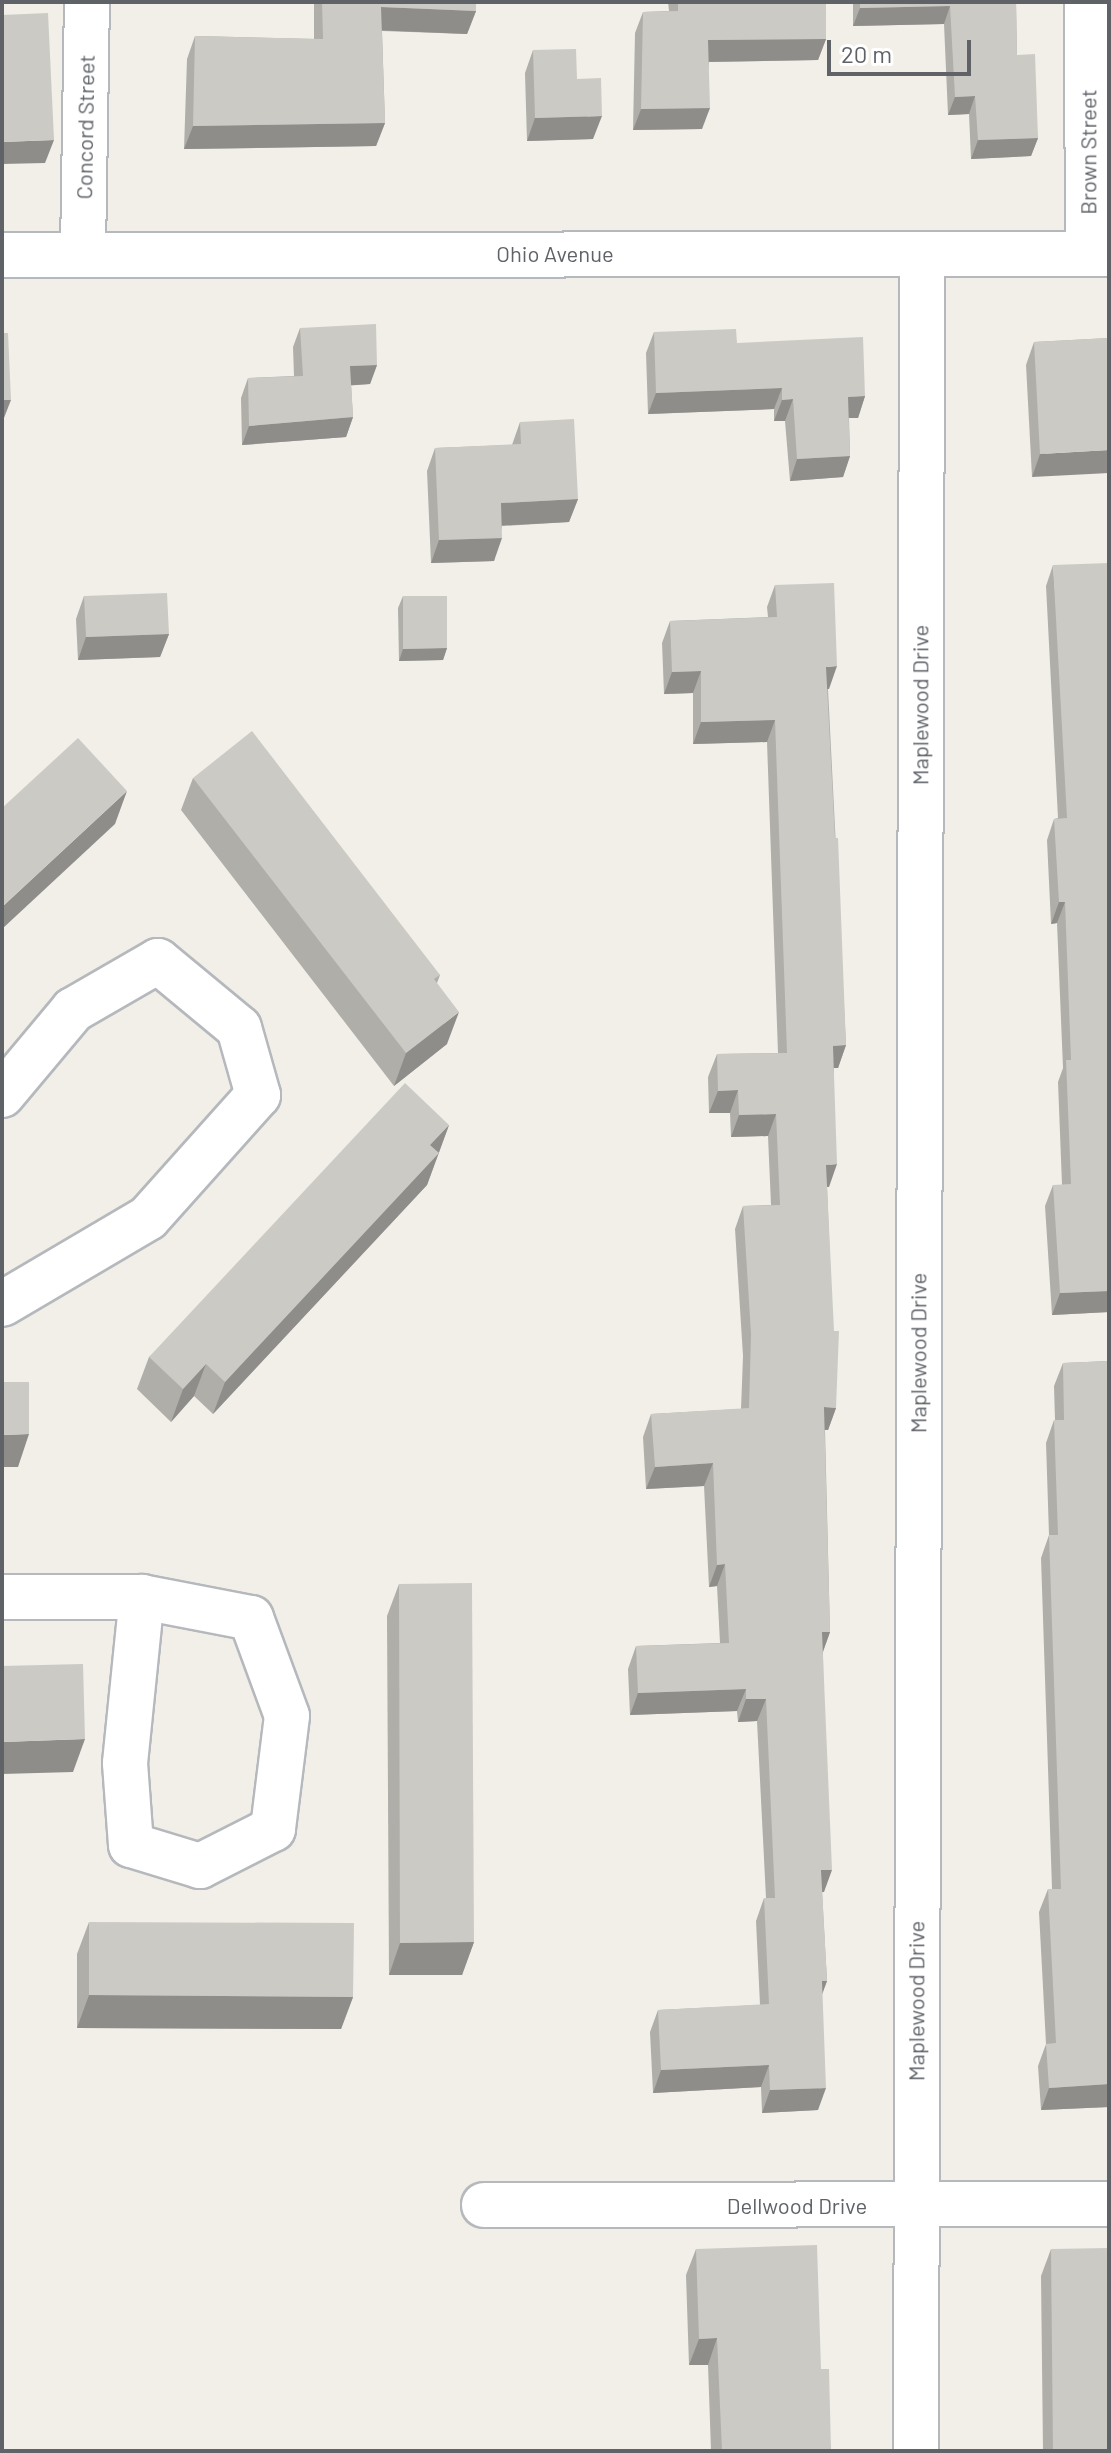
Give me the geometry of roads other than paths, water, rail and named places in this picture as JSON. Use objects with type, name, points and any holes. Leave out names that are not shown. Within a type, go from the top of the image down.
[{"type":"street","name":"Concord Street","points":[[83,252],[87,2]]},
{"type":"street","name":"Brown Street","points":[[1087,2],[1099,254]]},
{"type":"street","name":"Ohio Avenue","points":[[2,255],[83,252],[1099,254]]},
{"type":"street","name":"Maplewood Drive","points":[[916,2451],[922,256]]},
{"type":"street","points":[[2,1095],[73,1010],[158,961],[239,1028],[258,1095],[148,1218],[2,1304]]},
{"type":"street","points":[[2,1597],[142,1597],[251,1618],[287,1716],[273,1829],[200,1866],[131,1845],[125,1763],[142,1597]]},
{"type":"street","name":"Dellwood Drive","points":[[484,2205],[915,2207],[1109,2204]]}]
